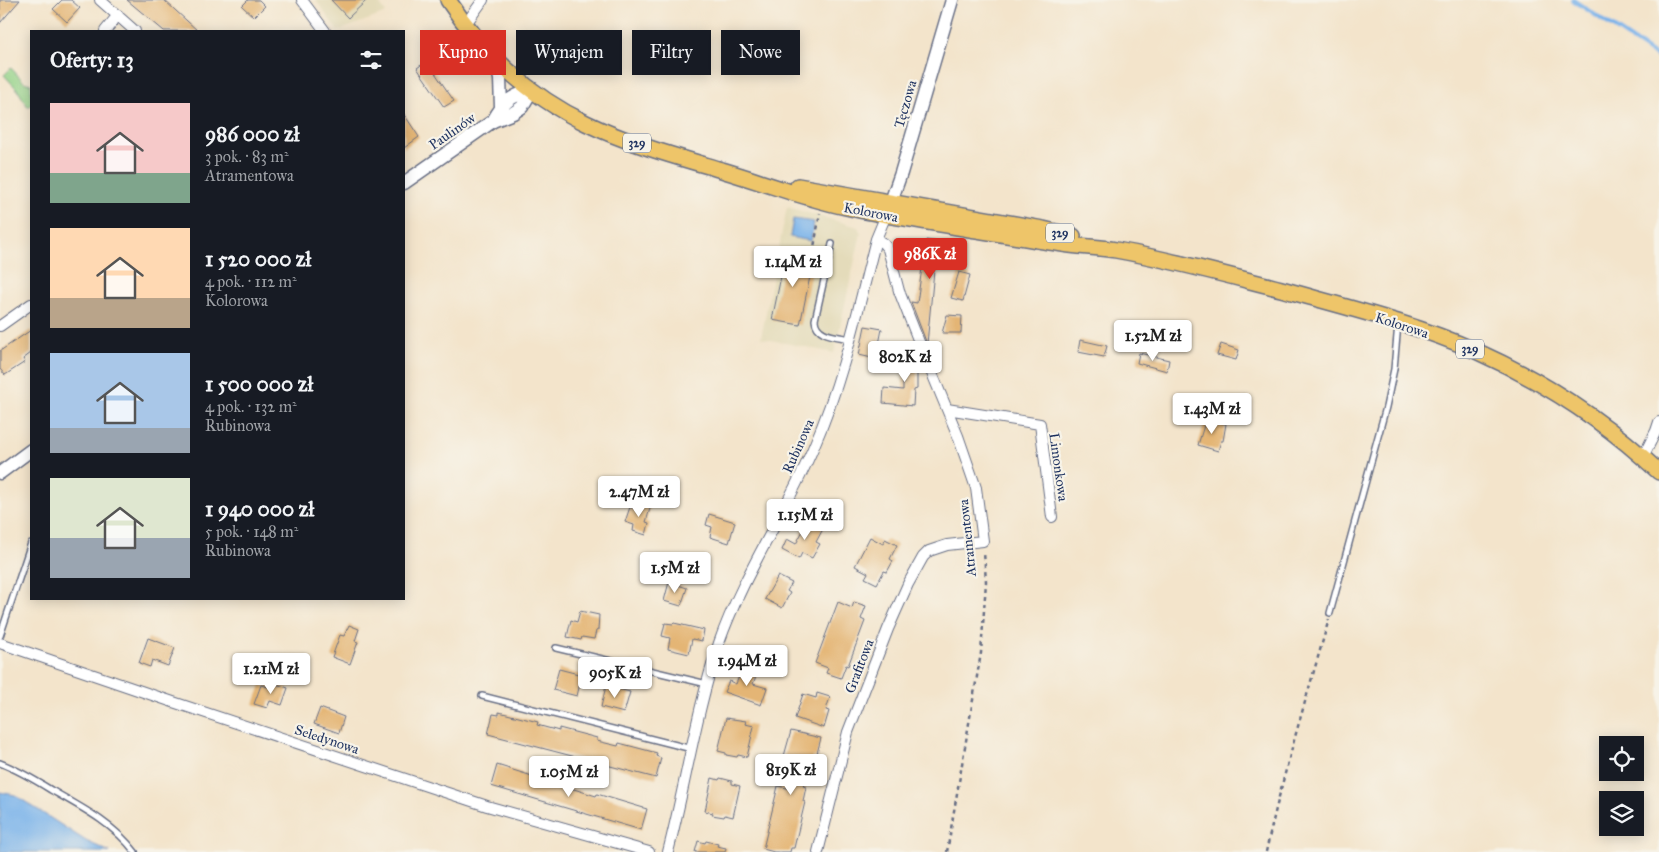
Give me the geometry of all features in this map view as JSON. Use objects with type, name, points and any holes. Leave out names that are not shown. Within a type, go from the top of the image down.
[{"type":"main road","name":"329","points":[[448,0],[469,30]]},
{"type":"main road","name":"329","points":[[506,68],[532,90]]},
{"type":"main road","name":"Kolorowa","points":[[532,90],[564,111],[605,132],[656,150],[751,178],[776,188],[823,202],[888,209],[1066,244],[1112,249],[1337,304],[1423,331],[1474,350],[1517,371],[1559,395],[1600,422],[1659,472]]},
{"type":"street","points":[[100,0],[134,30]]},
{"type":"street","points":[[302,0],[324,30]]},
{"type":"street","points":[[465,25],[483,0]]},
{"type":"street","name":"Tęczowa","points":[[888,209],[952,0]]},
{"type":"street","points":[[106,30],[118,16]]},
{"type":"street","points":[[499,75],[502,107]]},
{"type":"street","name":"Paulinów","points":[[494,121],[502,107],[512,97],[532,90]]},
{"type":"street","name":"Paulinów","points":[[405,182],[494,121],[522,107],[532,90]]},
{"type":"street","name":"Rubinowa","points":[[668,852],[707,684],[719,643],[732,610],[784,510],[814,447],[834,396],[876,239],[888,209]]},
{"type":"street","name":"Atramentowa","points":[[876,239],[888,249],[899,291],[958,436],[976,488],[983,541]]},
{"type":"street","points":[[0,326],[30,305]]},
{"type":"street","name":"Limonkowa","points":[[947,409],[1040,424],[1052,517]]},
{"type":"street","points":[[1643,457],[1659,422]]},
{"type":"street","points":[[0,472],[30,451]]},
{"type":"street","name":"Grafitowa","points":[[818,852],[848,732],[888,629],[908,584],[929,550],[947,545],[983,541]]},
{"type":"street","name":"Seledynowa","points":[[0,642],[173,702],[487,806],[649,852]]},
{"type":"lane","points":[[832,244],[815,326],[823,333],[850,339]]},
{"type":"lane","points":[[1330,613],[1386,407],[1394,369],[1398,323]]},
{"type":"lane","points":[[0,636],[30,546]]},
{"type":"lane","points":[[556,648],[707,684]]},
{"type":"lane","points":[[482,696],[692,749]]},
{"type":"lane","points":[[0,763],[14,768],[88,812],[124,838],[135,852]]},
{"type":"path","points":[[813,253],[820,211]]},
{"type":"path","name":"Atramentowa","points":[[947,852],[981,652],[986,582],[983,541]]},
{"type":"path","points":[[1266,852],[1330,613]]},
{"type":"shaded area","points":[[316,0],[377,0],[386,13],[341,30],[337,30]]},
{"type":"shaded area","points":[[787,207],[858,227],[861,233],[834,353],[761,338]]},
{"type":"green space","points":[[11,68],[24,82],[30,84],[30,106],[28,107],[17,89],[4,75]]},
{"type":"water","points":[[793,219],[814,222],[811,241],[790,237]]},
{"type":"water","points":[[0,792],[15,795],[86,841],[110,852],[0,852]]},
{"type":"building","points":[[0,0],[20,0],[0,23]]},
{"type":"building","points":[[62,0],[71,0],[80,8],[67,22],[53,9]]},
{"type":"building","points":[[127,0],[164,0],[197,30],[163,30]]},
{"type":"building","points":[[248,0],[259,0],[265,6],[254,17],[242,6]]},
{"type":"building","points":[[331,0],[367,0],[348,18]]},
{"type":"building","points":[[422,75],[436,75],[454,101],[444,107]]},
{"type":"building","points":[[405,116],[419,137],[405,147]]},
{"type":"building","points":[[926,240],[954,244],[952,263],[935,260],[927,344],[911,302],[917,303]]},
{"type":"building","points":[[786,252],[814,257],[800,325],[772,320]]},
{"type":"building","points":[[959,272],[970,275],[963,301],[951,298]]},
{"type":"building","points":[[947,315],[962,316],[961,333],[942,333]]},
{"type":"building","points":[[865,326],[882,329],[876,359],[859,355]]},
{"type":"building","points":[[30,331],[30,354],[23,359],[25,362],[5,375],[0,369],[0,351]]},
{"type":"building","points":[[1080,340],[1107,346],[1104,357],[1078,352]]},
{"type":"building","points":[[1221,344],[1239,350],[1236,360],[1217,355]]},
{"type":"building","points":[[913,348],[917,365],[917,389],[914,390],[913,406],[883,403],[884,388],[903,390],[903,365],[907,365],[903,350]]},
{"type":"building","points":[[1139,353],[1169,360],[1167,371],[1137,363]]},
{"type":"building","points":[[1206,419],[1226,424],[1223,441],[1221,441],[1218,451],[1198,445]]},
{"type":"building","points":[[638,501],[651,505],[646,522],[649,523],[646,535],[633,531],[634,525],[625,522],[630,507],[636,509]]},
{"type":"building","points":[[709,514],[735,522],[729,543],[710,537],[712,527],[706,525]]},
{"type":"building","points":[[809,519],[824,527],[816,542],[820,544],[812,558],[802,553],[799,559],[782,550],[787,539],[796,544]]},
{"type":"building","points":[[870,537],[883,544],[885,539],[897,545],[890,559],[893,561],[887,572],[884,571],[877,584],[865,578],[868,573],[855,566]]},
{"type":"building","points":[[687,560],[702,564],[698,576],[683,572]]},
{"type":"building","points":[[778,576],[792,583],[787,591],[790,593],[782,608],[765,599]]},
{"type":"building","points":[[669,582],[687,588],[681,606],[664,601]]},
{"type":"building","points":[[838,602],[852,608],[854,602],[866,606],[861,619],[865,621],[848,666],[846,665],[841,678],[826,673],[828,668],[815,663]]},
{"type":"building","points":[[580,611],[599,615],[598,630],[594,639],[582,637],[581,640],[567,637],[571,620],[577,622]]},
{"type":"building","points":[[665,623],[674,623],[704,630],[702,641],[692,639],[689,654],[668,649],[670,638],[662,636]]},
{"type":"building","points":[[349,625],[359,629],[355,641],[358,642],[350,664],[332,657],[340,635],[344,636]]},
{"type":"building","points":[[148,638],[175,648],[168,666],[152,660],[150,667],[139,663]]},
{"type":"building","points":[[743,666],[758,671],[753,684],[767,688],[761,705],[724,692],[729,681],[736,684]]},
{"type":"building","points":[[559,669],[582,675],[577,696],[553,690]]},
{"type":"building","points":[[270,682],[288,688],[282,705],[270,701],[267,708],[254,704],[261,685],[268,687]]},
{"type":"building","points":[[606,686],[630,692],[624,713],[601,707]]},
{"type":"building","points":[[817,693],[830,697],[826,710],[829,711],[824,728],[795,718],[803,694],[816,698]]},
{"type":"building","points":[[320,708],[344,717],[339,733],[314,724]]},
{"type":"building","points":[[499,712],[538,722],[537,725],[559,731],[559,728],[597,738],[597,741],[618,746],[619,743],[657,753],[656,756],[661,758],[656,778],[488,734],[493,714],[499,715]]},
{"type":"building","points":[[726,718],[746,721],[745,724],[754,726],[747,757],[726,755],[726,753],[718,751]]},
{"type":"building","points":[[791,731],[821,738],[816,757],[813,756],[803,786],[806,787],[803,801],[805,802],[794,848],[791,848],[790,852],[774,852],[763,849],[778,786],[791,789],[797,760],[784,756]]},
{"type":"building","points":[[497,765],[596,796],[597,794],[647,809],[641,830],[491,786]]},
{"type":"building","points":[[712,778],[732,781],[732,784],[740,786],[733,817],[712,815],[713,813],[705,811]]},
{"type":"building","points":[[698,841],[718,844],[717,846],[726,848],[725,852],[695,852]]},
{"type":"waterway","points":[[1573,0],[1659,58]]}]
